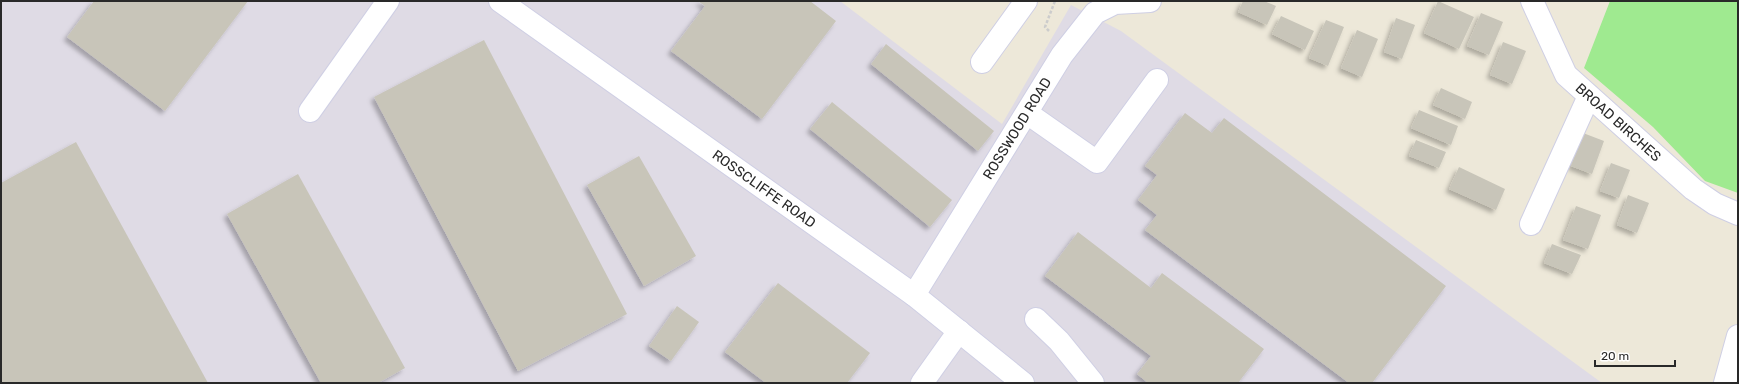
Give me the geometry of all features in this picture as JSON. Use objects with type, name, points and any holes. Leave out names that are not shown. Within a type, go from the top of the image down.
[{"type":"street","points":[[310,111],[388,1]]},
{"type":"street","name":"ROSSCLIFFE ROAD","points":[[500,1],[914,295],[1023,383]]},
{"type":"street","points":[[982,62],[1026,1]]},
{"type":"street","name":"ROSSWOOD ROAD","points":[[914,295],[1062,55],[1095,13],[1116,3],[1150,1]]},
{"type":"street","name":"BROAD BIRCHES","points":[[1532,1],[1566,75],[1693,189],[1715,204],[1738,214]]},
{"type":"street","points":[[1027,113],[1097,162],[1157,80]]},
{"type":"street","points":[[1531,224],[1589,96]]},
{"type":"street","points":[[1036,319],[1059,340],[1093,383]]},
{"type":"street","points":[[922,383],[959,331]]},
{"type":"street","points":[[1725,383],[1738,336]]},
{"type":"shaded area","points":[[1,1],[840,1],[1002,124],[1071,5],[1121,31],[1602,383],[1,383]]},
{"type":"green space","points":[[1610,1],[1738,1],[1738,193],[1705,181],[1653,127],[1584,68]]},
{"type":"building","points":[[94,1],[248,1],[165,111],[67,37]]},
{"type":"building","points":[[698,1],[810,1],[836,21],[762,119],[671,51],[705,6]]},
{"type":"building","points":[[1243,1],[1264,1],[1276,6],[1267,25],[1238,12]]},
{"type":"building","points":[[1438,1],[1474,17],[1459,49],[1424,33]]},
{"type":"building","points":[[1481,13],[1503,22],[1489,55],[1467,46]]},
{"type":"building","points":[[1281,16],[1314,31],[1305,50],[1272,34]]},
{"type":"building","points":[[1396,18],[1415,25],[1402,59],[1384,52]]},
{"type":"building","points":[[1326,20],[1344,27],[1328,66],[1309,58]]},
{"type":"building","points":[[1357,30],[1378,39],[1362,77],[1341,68]]},
{"type":"building","points":[[484,40],[627,314],[518,371],[374,97]]},
{"type":"building","points":[[1503,42],[1526,51],[1512,84],[1490,75]]},
{"type":"building","points":[[886,44],[994,131],[978,151],[871,64]]},
{"type":"building","points":[[1441,88],[1472,102],[1465,119],[1433,105]]},
{"type":"building","points":[[832,102],[952,200],[930,227],[810,129]]},
{"type":"building","points":[[1419,110],[1458,126],[1451,145],[1411,128]]},
{"type":"building","points":[[1185,113],[1212,133],[1224,118],[1446,286],[1372,383],[1349,383],[1145,230],[1157,215],[1138,200],[1157,175],[1145,166]]},
{"type":"building","points":[[1583,133],[1604,141],[1592,174],[1571,166]]},
{"type":"building","points":[[1416,140],[1446,152],[1439,168],[1409,156]]},
{"type":"building","points":[[76,142],[208,383],[1,383],[1,183]]},
{"type":"building","points":[[639,156],[696,256],[644,286],[587,185]]},
{"type":"building","points":[[1611,163],[1630,170],[1619,198],[1600,191]]},
{"type":"building","points":[[1459,167],[1505,189],[1496,210],[1449,189]]},
{"type":"building","points":[[298,174],[405,368],[378,383],[321,383],[227,214]]},
{"type":"building","points":[[1628,195],[1649,203],[1637,233],[1617,225]]},
{"type":"building","points":[[1576,206],[1601,215],[1588,249],[1563,240]]},
{"type":"building","points":[[1078,232],[1151,288],[1162,273],[1264,349],[1238,383],[1148,383],[1137,374],[1151,356],[1045,276]]},
{"type":"building","points":[[1552,244],[1581,255],[1572,274],[1544,263]]},
{"type":"building","points":[[778,283],[870,353],[847,383],[766,383],[725,352]]},
{"type":"building","points":[[677,306],[699,322],[671,361],[649,346]]}]
